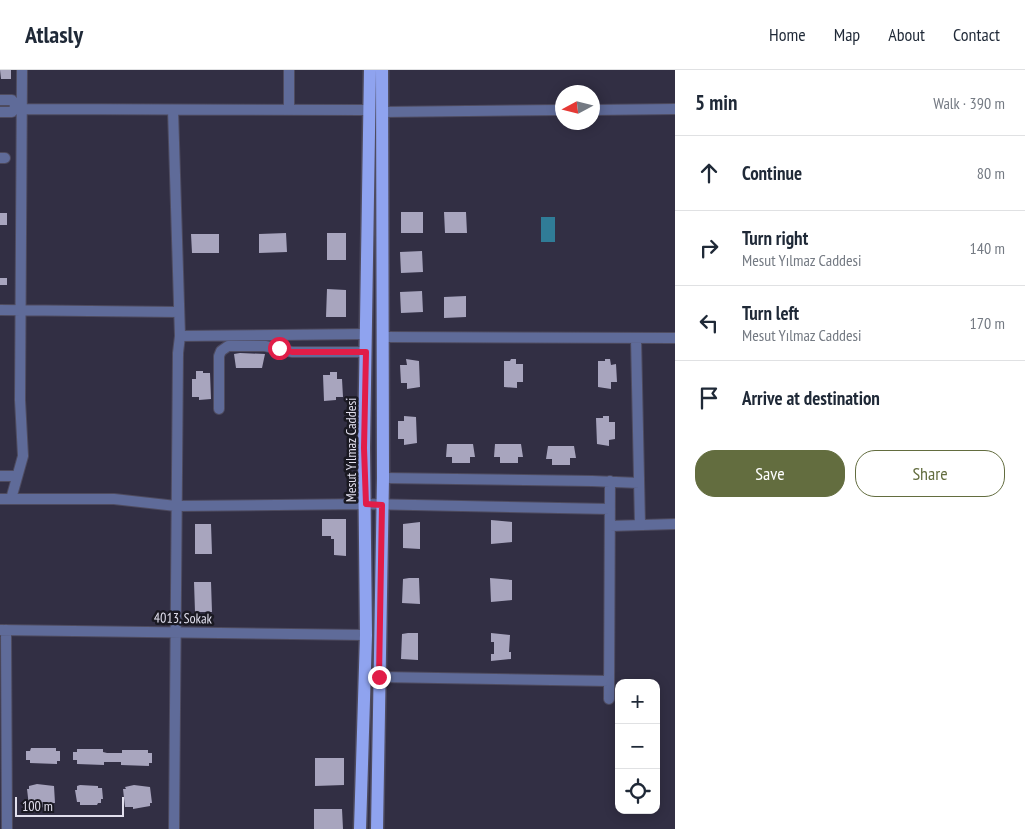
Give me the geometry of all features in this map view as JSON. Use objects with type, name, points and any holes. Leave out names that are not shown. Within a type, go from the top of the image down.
[{"type":"main road","name":"Mesut Yılmaz Caddesi","points":[[360,829],[366,635],[364,448],[370,70]]},
{"type":"main road","points":[[377,829],[383,478],[382,70]]},
{"type":"street","points":[[11,499],[23,456],[20,400],[22,70]]},
{"type":"street","points":[[289,70],[289,110]]},
{"type":"street","points":[[0,100],[12,100],[16,106],[12,112],[0,112]]},
{"type":"street","points":[[22,109],[369,110]]},
{"type":"street","points":[[600,110],[675,109]]},
{"type":"street","points":[[172,110],[180,336],[178,353],[176,506],[174,829]]},
{"type":"street","points":[[382,112],[555,110]]},
{"type":"street","points":[[0,310],[179,312]]},
{"type":"street","points":[[180,336],[366,334]]},
{"type":"street","points":[[382,337],[675,338]]},
{"type":"street","points":[[636,338],[640,525]]},
{"type":"street","points":[[219,410],[219,356],[228,346],[265,346],[292,352],[366,352]]},
{"type":"street","points":[[0,476],[17,476]]},
{"type":"street","points":[[383,478],[639,483]]},
{"type":"street","points":[[609,699],[610,481]]},
{"type":"street","points":[[0,499],[114,499],[176,506],[366,504],[610,509]]},
{"type":"street","points":[[610,526],[675,524]]},
{"type":"street","points":[[3,630],[8,829]]},
{"type":"street","name":"4013. Sokak","points":[[3,630],[366,635]]},
{"type":"street","points":[[379,677],[609,681]]},
{"type":"water","points":[[541,217],[555,217],[555,242],[541,242]]},
{"type":"building","points":[[0,70],[11,70],[11,79],[1,79]]},
{"type":"building","points":[[401,212],[423,212],[423,233],[401,233]]},
{"type":"building","points":[[444,212],[466,212],[467,233],[445,233]]},
{"type":"building","points":[[0,213],[7,213],[7,225],[0,225]]},
{"type":"building","points":[[286,233],[287,252],[259,253],[259,234]]},
{"type":"building","points":[[327,233],[346,233],[346,260],[327,260]]},
{"type":"building","points":[[191,234],[219,234],[219,253],[192,253]]},
{"type":"building","points":[[422,251],[423,272],[401,273],[400,252]]},
{"type":"building","points":[[0,278],[7,278],[7,285],[0,285]]},
{"type":"building","points":[[327,289],[346,290],[346,317],[326,317]]},
{"type":"building","points":[[422,291],[423,312],[401,313],[400,292]]},
{"type":"building","points":[[466,296],[466,317],[444,318],[444,297]]},
{"type":"building","points":[[234,354],[265,354],[262,368],[236,368]]},
{"type":"building","points":[[406,359],[419,361],[420,387],[407,389],[407,383],[401,383],[400,365],[407,365]]},
{"type":"building","points":[[511,359],[516,359],[516,364],[523,364],[523,382],[517,382],[517,388],[504,387],[504,361],[510,361]]},
{"type":"building","points":[[605,359],[610,359],[611,365],[616,364],[617,382],[611,382],[611,389],[598,387],[598,361],[605,361]]},
{"type":"building","points":[[196,371],[210,373],[211,399],[199,400],[199,397],[192,397],[192,379],[196,379]]},
{"type":"building","points":[[330,372],[337,372],[337,379],[342,379],[343,397],[324,401],[323,375],[330,375]]},
{"type":"building","points":[[404,416],[416,417],[417,443],[404,445],[404,439],[398,439],[398,421],[404,421]]},
{"type":"building","points":[[603,416],[609,416],[609,422],[615,422],[615,439],[609,440],[609,446],[597,444],[596,418],[603,418]]},
{"type":"building","points":[[447,444],[473,444],[475,457],[470,457],[470,463],[452,463],[452,457],[446,457]]},
{"type":"building","points":[[495,444],[521,444],[523,457],[518,457],[518,463],[500,463],[500,457],[494,457]]},
{"type":"building","points":[[548,446],[574,446],[576,458],[570,458],[570,465],[552,465],[552,459],[546,459]]},
{"type":"building","points":[[322,519],[346,519],[346,556],[334,555],[334,539],[331,539],[331,536],[322,536]]},
{"type":"building","points":[[491,520],[512,522],[512,542],[491,544]]},
{"type":"building","points":[[420,522],[420,549],[403,548],[403,524]]},
{"type":"building","points":[[195,524],[211,524],[212,554],[195,554]]},
{"type":"building","points":[[419,578],[420,604],[402,603],[403,579]]},
{"type":"building","points":[[490,578],[512,580],[512,600],[491,602]]},
{"type":"building","points":[[194,582],[211,582],[212,612],[195,612]]},
{"type":"building","points":[[418,633],[418,660],[401,659],[402,634]]},
{"type":"building","points":[[491,633],[510,635],[509,652],[511,652],[511,659],[491,661],[491,654],[494,654],[494,642],[491,642]]},
{"type":"building","points":[[31,748],[56,748],[56,751],[60,751],[60,761],[57,761],[57,764],[30,763],[30,760],[26,760],[26,751],[30,751]]},
{"type":"building","points":[[77,749],[103,749],[103,752],[107,753],[122,753],[122,750],[148,750],[148,753],[152,753],[152,763],[149,763],[149,766],[121,765],[121,762],[104,762],[104,765],[77,764],[77,760],[73,760],[73,752],[77,752]]},
{"type":"building","points":[[315,758],[344,758],[344,785],[315,786]]},
{"type":"building","points":[[37,784],[54,786],[55,803],[53,803],[53,806],[37,808],[29,806],[27,789],[29,789],[29,786]]},
{"type":"building","points":[[80,785],[102,788],[103,799],[101,799],[101,803],[97,805],[80,805],[80,802],[77,802],[75,790]]},
{"type":"building","points":[[134,785],[150,787],[152,803],[150,803],[150,806],[133,809],[133,807],[125,807],[123,789]]},
{"type":"building","points":[[314,809],[342,809],[343,829],[314,829]]},
{"type":"route","points":[[279,348],[287,352],[366,352],[364,448],[366,504],[382,505],[379,677]]}]
